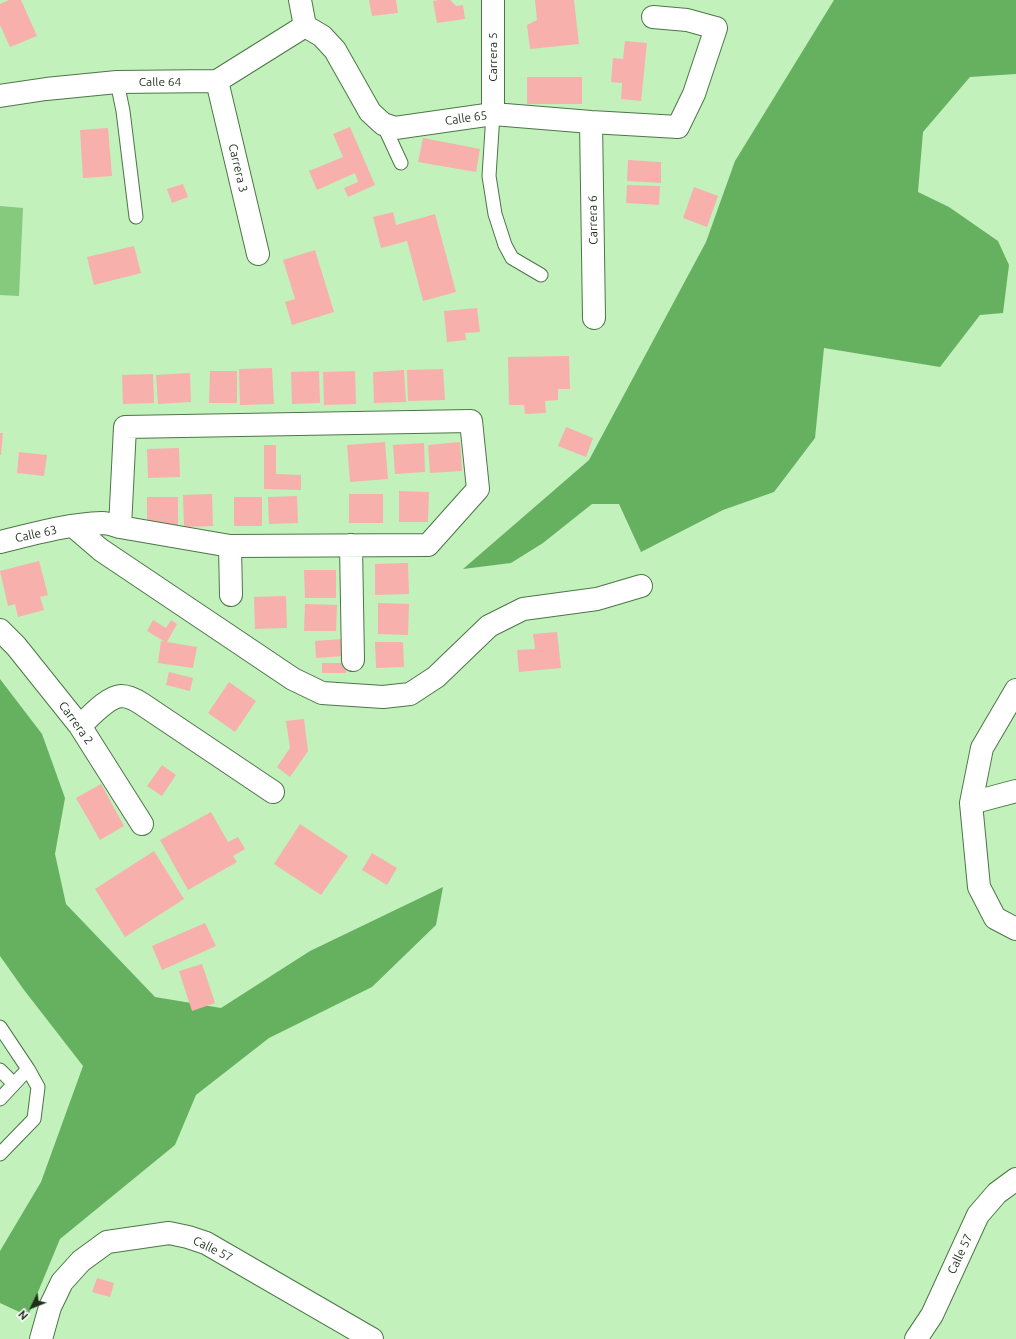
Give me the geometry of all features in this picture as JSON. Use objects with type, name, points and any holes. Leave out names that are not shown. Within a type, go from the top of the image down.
[{"type":"street","points":[[300,0],[305,26],[322,36],[335,50],[370,112],[383,124]]},
{"type":"street","name":"Carrera 5","points":[[493,0],[493,114]]},
{"type":"street","name":"Calle 65","points":[[383,124],[395,128],[493,114],[591,122],[678,126],[694,94],[716,28],[687,20],[653,17]]},
{"type":"street","points":[[217,81],[305,26]]},
{"type":"street","name":"Calle 64","points":[[0,96],[46,89],[117,82],[217,81]]},
{"type":"street","name":"Carrera 3","points":[[217,81],[258,254]]},
{"type":"street","name":"Carrera 6","points":[[591,122],[594,318]]},
{"type":"street","name":"Calle 63","points":[[0,542],[40,532],[73,526],[103,523],[120,527],[230,546],[428,546],[478,489],[471,421],[125,426],[120,527]]},
{"type":"street","points":[[73,526],[101,550],[286,675],[322,693],[383,697],[410,694],[436,677],[489,626],[516,613],[524,610],[596,599],[641,586]]},
{"type":"street","points":[[351,545],[353,660]]},
{"type":"street","points":[[230,546],[232,595]]},
{"type":"street","name":"Carrera 2","points":[[0,630],[16,646],[80,726],[142,824]]},
{"type":"street","points":[[1016,690],[982,748],[971,802],[979,887],[995,918],[1016,929]]},
{"type":"street","points":[[80,726],[108,701],[120,696],[129,697],[142,704],[273,792]]},
{"type":"street","points":[[971,802],[1016,791]]},
{"type":"street","name":"Calle 57","points":[[916,1339],[932,1315],[978,1215],[996,1193],[1016,1179]]},
{"type":"street","name":"Calle 57","points":[[42,1339],[50,1307],[62,1282],[81,1261],[107,1242],[169,1233],[206,1243],[372,1339]]},
{"type":"lane","points":[[117,82],[123,112],[136,217]]},
{"type":"lane","points":[[493,114],[489,176],[495,214],[505,245],[512,258],[542,275]]},
{"type":"lane","points":[[383,124],[401,164]]},
{"type":"lane","points":[[0,1027],[38,1087],[34,1119],[0,1154]]},
{"type":"lane","points":[[0,1099],[28,1069]]},
{"type":"lane","points":[[0,1070],[14,1084]]},
{"type":"green space","points":[[834,0],[1016,0],[1016,74],[970,77],[923,132],[918,192],[949,207],[998,241],[1009,265],[1003,313],[980,315],[940,367],[824,348],[815,438],[774,492],[723,510],[641,552],[619,504],[592,504],[543,543],[511,563],[463,569],[589,460],[706,242],[735,161]]},
{"type":"green space","points":[[0,206],[23,208],[19,296],[0,295]]},
{"type":"green space","points":[[0,679],[42,734],[65,798],[55,854],[66,904],[155,997],[221,1008],[310,951],[443,887],[436,925],[372,987],[269,1038],[196,1095],[175,1145],[60,1239],[28,1316],[0,1303],[0,1251],[41,1182],[83,1066],[24,990],[0,956]]},
{"type":"building","points":[[9,0],[21,0],[37,36],[10,47],[0,25],[0,4]]},
{"type":"building","points":[[369,0],[396,0],[398,13],[372,16]]},
{"type":"building","points":[[450,0],[456,6],[463,5],[465,19],[437,23],[433,1]]},
{"type":"building","points":[[535,0],[574,0],[579,44],[530,49],[527,25],[537,20]]},
{"type":"building","points":[[625,41],[647,43],[641,101],[621,99],[622,83],[611,82],[613,58],[623,59]]},
{"type":"building","points":[[527,77],[582,77],[582,104],[527,104]]},
{"type":"building","points":[[350,127],[375,185],[348,197],[344,188],[358,182],[355,173],[317,190],[309,171],[343,157],[333,134]]},
{"type":"building","points":[[108,128],[112,176],[83,178],[80,130]]},
{"type":"building","points":[[423,138],[480,149],[476,172],[418,162]]},
{"type":"building","points":[[628,160],[661,162],[661,183],[627,181]]},
{"type":"building","points":[[183,184],[188,197],[172,203],[167,189]]},
{"type":"building","points":[[627,185],[660,186],[659,205],[626,203]]},
{"type":"building","points":[[694,187],[718,196],[707,227],[683,218]]},
{"type":"building","points":[[393,212],[396,225],[435,214],[456,292],[423,301],[407,241],[381,248],[373,217]]},
{"type":"building","points":[[134,246],[141,273],[94,285],[87,257]]},
{"type":"building","points":[[315,250],[334,312],[292,325],[285,302],[295,299],[283,260]]},
{"type":"building","points":[[477,308],[480,332],[465,333],[466,340],[447,342],[444,311]]},
{"type":"building","points":[[569,356],[570,389],[558,389],[558,400],[545,401],[546,413],[525,414],[524,405],[509,405],[508,357]]},
{"type":"building","points":[[272,368],[274,404],[240,405],[239,369]]},
{"type":"building","points":[[443,369],[445,400],[408,401],[407,370]]},
{"type":"building","points":[[404,370],[406,402],[374,403],[373,372]]},
{"type":"building","points":[[210,371],[237,371],[237,403],[209,403]]},
{"type":"building","points":[[319,371],[320,403],[292,404],[291,372]]},
{"type":"building","points":[[355,371],[356,404],[324,405],[323,372]]},
{"type":"building","points":[[190,373],[191,402],[158,404],[156,375]]},
{"type":"building","points":[[153,374],[154,403],[123,404],[122,375]]},
{"type":"building","points":[[566,427],[593,438],[586,457],[558,446]]},
{"type":"building","points":[[0,433],[3,433],[1,455],[0,455]]},
{"type":"building","points":[[385,442],[388,479],[350,482],[347,445]]},
{"type":"building","points":[[460,442],[462,471],[430,473],[428,445]]},
{"type":"building","points":[[424,443],[425,472],[395,474],[393,445]]},
{"type":"building","points":[[264,445],[276,445],[276,474],[301,475],[301,490],[264,489]]},
{"type":"building","points":[[179,448],[180,477],[148,478],[147,449]]},
{"type":"building","points":[[19,452],[47,455],[44,476],[17,473]]},
{"type":"building","points":[[399,491],[429,492],[428,522],[399,522]]},
{"type":"building","points":[[212,494],[213,526],[184,527],[183,495]]},
{"type":"building","points":[[349,494],[383,494],[383,523],[349,523]]},
{"type":"building","points":[[297,496],[298,523],[269,524],[268,497]]},
{"type":"building","points":[[147,497],[178,497],[178,529],[147,529]]},
{"type":"building","points":[[234,497],[262,497],[262,526],[234,526]]},
{"type":"building","points":[[39,561],[48,595],[40,597],[44,610],[18,617],[15,604],[8,606],[0,571]]},
{"type":"building","points":[[408,563],[409,594],[375,595],[375,564]]},
{"type":"building","points":[[304,570],[336,570],[336,598],[305,598]]},
{"type":"building","points":[[286,596],[287,628],[255,629],[254,597]]},
{"type":"building","points":[[378,603],[409,604],[408,635],[378,634]]},
{"type":"building","points":[[305,604],[337,605],[336,631],[304,631]]},
{"type":"building","points":[[153,620],[166,628],[171,620],[177,624],[167,642],[197,647],[193,668],[158,663],[161,641],[165,642],[147,631]]},
{"type":"building","points":[[557,632],[561,668],[519,672],[517,650],[535,649],[533,634]]},
{"type":"building","points":[[343,639],[344,656],[316,658],[315,641]]},
{"type":"building","points":[[375,642],[403,642],[404,667],[376,668]]},
{"type":"building","points":[[322,663],[346,663],[346,673],[322,673]]},
{"type":"building","points":[[169,672],[193,678],[190,691],[166,685]]},
{"type":"building","points":[[229,682],[256,701],[235,732],[208,713]]},
{"type":"building","points":[[304,719],[308,751],[290,777],[277,767],[290,748],[286,721]]},
{"type":"building","points":[[162,765],[176,775],[162,796],[147,786]]},
{"type":"building","points":[[101,784],[124,826],[100,840],[76,798]]},
{"type":"building","points":[[211,812],[228,842],[238,837],[245,849],[233,856],[237,862],[188,890],[160,840]]},
{"type":"building","points":[[300,824],[348,856],[321,895],[274,864]]},
{"type":"building","points":[[154,851],[184,899],[125,937],[95,889]]},
{"type":"building","points":[[372,853],[397,868],[387,885],[362,870]]},
{"type":"building","points":[[205,923],[216,946],[162,970],[152,946]]},
{"type":"building","points":[[202,964],[215,1003],[192,1011],[179,971]]},
{"type":"building","points":[[97,1278],[114,1283],[110,1297],[92,1292]]}]
